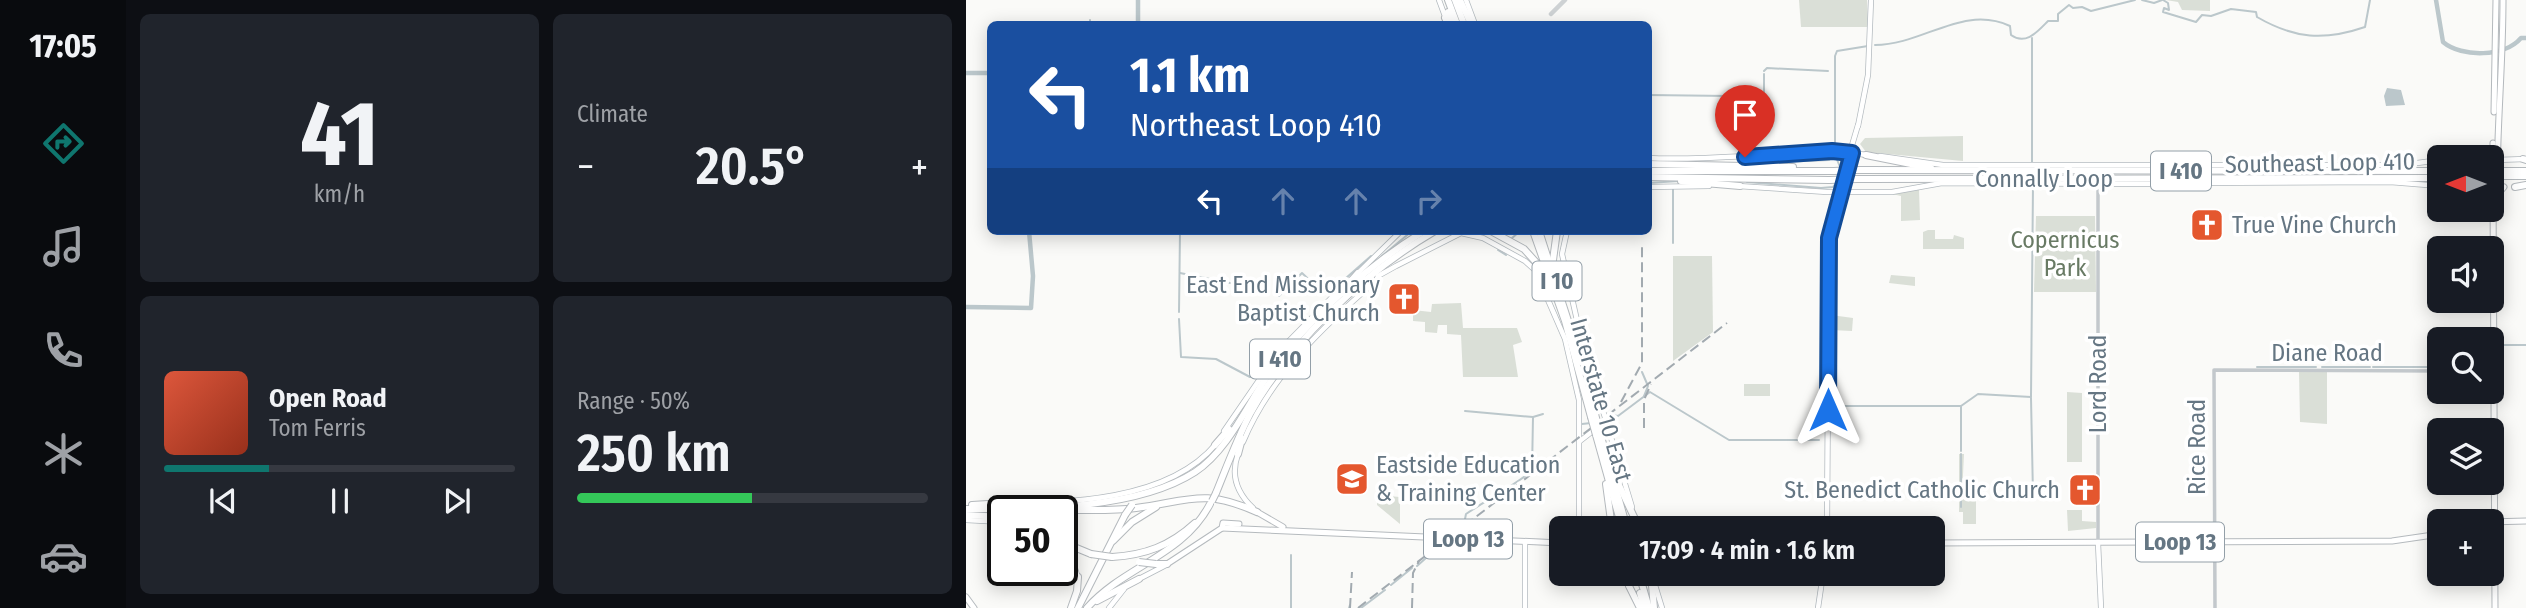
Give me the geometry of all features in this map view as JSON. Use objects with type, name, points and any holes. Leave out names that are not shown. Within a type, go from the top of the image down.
[{"type":"highway","points":[[1446,0],[1451,21]]},
{"type":"highway","points":[[1446,0],[1455,8],[1462,21]]},
{"type":"highway","points":[[1452,21],[1455,0]]},
{"type":"highway","points":[[1460,0],[1471,21]]},
{"type":"highway","points":[[1469,8],[1472,21]]},
{"type":"highway","points":[[1866,155],[1946,171]]},
{"type":"highway","points":[[1652,164],[1755,165],[1822,170]]},
{"type":"highway","name":"Connally Loop","points":[[1652,171],[2427,170]]},
{"type":"highway","points":[[2504,173],[2526,171]]},
{"type":"highway","points":[[2504,173],[2526,176]]},
{"type":"highway","points":[[1652,178],[1741,186]]},
{"type":"highway","name":"Connally Loop","points":[[1652,178],[2427,178]]},
{"type":"highway","points":[[2082,178],[2185,183]]},
{"type":"highway","points":[[2294,183],[2359,178]]},
{"type":"highway","points":[[1679,180],[1773,179]]},
{"type":"highway","points":[[2515,187],[2526,186]]},
{"type":"highway","name":"I 410","points":[[1078,505],[1153,491],[1179,481],[1201,468],[1222,446],[1249,410],[1283,355],[1417,235]]},
{"type":"highway","name":"I 410","points":[[1324,316],[1402,253],[1429,235]]},
{"type":"highway","points":[[1402,253],[1434,235]]},
{"type":"highway","points":[[1498,235],[1524,249],[1543,270]]},
{"type":"highway","points":[[1532,235],[1543,270],[1565,321]]},
{"type":"highway","name":"I 10","points":[[1533,235],[1565,321],[1593,415]]},
{"type":"highway","name":"I 10","points":[[1542,235],[1573,331],[1622,516]]},
{"type":"highway","points":[[1543,235],[1573,331]]},
{"type":"highway","points":[[1553,261],[1556,235]]},
{"type":"highway","points":[[1324,316],[1357,273]]},
{"type":"highway","points":[[1324,316],[1355,299]]},
{"type":"highway","points":[[1215,445],[1249,410]]},
{"type":"highway","points":[[1238,454],[1249,410]]},
{"type":"highway","name":"I 410","points":[[1078,549],[1091,555],[1135,556],[1161,547],[1194,524],[1216,493],[1249,410]]},
{"type":"highway","points":[[1607,464],[1633,516]]},
{"type":"highway","points":[[1607,464],[1611,516]]},
{"type":"highway","points":[[1108,555],[1132,505],[1153,491]]},
{"type":"highway","name":"Loop 13","points":[[1078,510],[1117,510],[1210,497],[1231,501],[1257,512]]},
{"type":"highway","points":[[1073,608],[1132,522],[1168,502]]},
{"type":"highway","points":[[1087,608],[1118,580],[1181,542],[1211,503]]},
{"type":"highway","points":[[966,506],[987,504]]},
{"type":"highway","name":"I 410","points":[[966,506],[987,508]]},
{"type":"highway","points":[[966,518],[987,519]]},
{"type":"highway","points":[[966,518],[977,520]]},
{"type":"highway","points":[[1108,555],[1139,562],[1167,564]]},
{"type":"highway","points":[[1087,608],[1139,579]]},
{"type":"highway","points":[[1073,608],[1077,586]]},
{"type":"highway","points":[[1629,586],[1645,608]]},
{"type":"highway","points":[[1640,586],[1645,608]]},
{"type":"highway","points":[[1645,608],[1649,586]]},
{"type":"main road","points":[[1439,0],[1450,21]]},
{"type":"main road","points":[[1466,0],[1469,8]]},
{"type":"main road","points":[[1832,222],[1853,153],[1868,75],[1871,0]]},
{"type":"main road","points":[[2495,145],[2499,58],[2496,0]]},
{"type":"main road","points":[[2499,44],[2503,0]]},
{"type":"main road","points":[[1840,151],[1853,144]]},
{"type":"main road","points":[[1853,144],[1853,153]]},
{"type":"main road","name":"Southeast Loop 410","points":[[1652,158],[1731,158],[1840,151],[1895,156],[1942,165],[2402,165],[2427,162]]},
{"type":"main road","points":[[2505,160],[2525,159]]},
{"type":"main road","name":"Southeast Loop 410","points":[[1652,187],[1741,186],[1827,192],[1890,192],[1942,183],[2410,182],[2427,184]]},
{"type":"main road","points":[[2504,189],[2515,187]]},
{"type":"main road","points":[[1827,192],[1835,200]]},
{"type":"main road","points":[[1827,516],[1828,251],[1835,200],[1839,192]]},
{"type":"main road","points":[[2494,327],[2495,222]]},
{"type":"main road","points":[[1078,499],[1143,487],[1184,472],[1215,445],[1279,351],[1397,235]]},
{"type":"main road","points":[[1257,512],[1241,495],[1236,485],[1234,470],[1251,422],[1279,379],[1312,341],[1384,273],[1447,239],[1460,235]]},
{"type":"main road","points":[[1477,235],[1525,261],[1535,270],[1568,351],[1579,404],[1580,516]]},
{"type":"main road","name":"Interstate 10 East","points":[[1566,235],[1562,246],[1563,261],[1585,355],[1608,420],[1634,516]]},
{"type":"main road","points":[[2493,404],[2495,509]]},
{"type":"main road","points":[[1581,438],[1608,420]]},
{"type":"main road","name":"Loop 13","points":[[1257,512],[1283,527]]},
{"type":"main road","points":[[977,520],[987,520]]},
{"type":"main road","name":"Loop 13","points":[[1167,564],[1222,528],[1226,522],[1297,529]]},
{"type":"main road","points":[[2504,522],[2526,522]]},
{"type":"main road","name":"Loop 13","points":[[1222,528],[1297,529],[1549,543]]},
{"type":"main road","name":"Loop 13","points":[[1945,543],[2394,541],[2427,536]]},
{"type":"main road","points":[[1525,542],[1525,608]]},
{"type":"main road","name":"Lord Road","points":[[2098,543],[2101,608]]},
{"type":"main road","points":[[1109,608],[1122,590],[1167,564]]},
{"type":"main road","points":[[1655,586],[1662,608]]},
{"type":"main road","points":[[1818,608],[1821,586]]},
{"type":"main road","points":[[2495,586],[2495,608]]},
{"type":"main road","points":[[966,597],[974,608]]},
{"type":"street","name":"Lord Road","points":[[2098,184],[2098,543]]},
{"type":"street","name":"Diane Road","points":[[2214,370],[2427,371]]},
{"type":"street","name":"Rice Road","points":[[2214,370],[2215,608]]},
{"type":"green space","points":[[1799,0],[1867,0],[1868,27],[1801,27]]},
{"type":"green space","points":[[2166,0],[2210,0],[2210,11],[2182,10],[2178,2]]},
{"type":"green space","points":[[1963,136],[1963,161],[1866,152],[1860,144],[1865,138]]},
{"type":"green space","points":[[1919,189],[1920,220],[1901,221],[1901,196],[1892,194]]},
{"type":"green space","name":"Copernicus Park","points":[[2036,216],[2095,216],[2096,292],[2034,292]]},
{"type":"green space","points":[[1935,230],[1935,239],[1953,239],[1954,235],[1964,238],[1964,249],[1923,249],[1923,232]]},
{"type":"green space","points":[[1673,256],[1712,256],[1713,332],[1673,361]]},
{"type":"green space","points":[[1891,275],[1915,277],[1915,286],[1889,283]]},
{"type":"green space","points":[[1461,303],[1463,328],[1517,328],[1522,342],[1513,345],[1518,377],[1463,377],[1461,335],[1447,334],[1447,325],[1438,325],[1437,333],[1425,332],[1425,322],[1413,321],[1413,310],[1431,312],[1432,304]]},
{"type":"green space","points":[[1831,315],[1853,318],[1852,331],[1831,330]]},
{"type":"green space","points":[[2299,372],[2327,372],[2327,424],[2300,422]]},
{"type":"green space","points":[[1744,384],[1770,384],[1770,396],[1744,396]]},
{"type":"green space","points":[[2067,392],[2082,393],[2082,462],[2067,462]]},
{"type":"green space","points":[[1959,454],[1964,454],[1962,495],[1976,496],[1976,524],[1963,524],[1963,512],[1959,512]]},
{"type":"green space","points":[[1378,481],[1378,489],[1384,490],[1388,496],[1400,497],[1400,524],[1377,505]]},
{"type":"green space","points":[[2067,510],[2082,510],[2082,521],[2096,522],[2096,528],[2068,531]]},
{"type":"shaded area","points":[[2387,88],[2401,90],[2405,105],[2386,106],[2384,96]]},
{"type":"waterway","points":[[1138,0],[1138,21]]},
{"type":"waterway","points":[[1875,45],[1910,39],[1959,22],[1976,20],[1993,20],[2010,26],[2011,35],[2022,39],[2036,33],[2048,21],[2058,21],[2058,14],[2069,5],[2091,11],[2135,0]]},
{"type":"waterway","points":[[2142,0],[2154,3],[2162,0]]},
{"type":"waterway","points":[[2163,0],[2168,3],[2169,10],[2164,8],[2163,12],[2196,22],[2202,15],[2211,16],[2231,9],[2256,12],[2257,17],[2297,34],[2323,36],[2365,27],[2370,0]]},
{"type":"waterway","points":[[2436,0],[2443,42],[2451,47],[2472,53],[2494,52],[2526,38]]},
{"type":"waterway","points":[[2032,38],[2032,162]]},
{"type":"waterway","points":[[1835,150],[1835,56],[1837,51],[1868,46]]},
{"type":"waterway","points":[[1764,71],[1767,68],[1828,71]]},
{"type":"waterway","points":[[966,73],[987,73]]},
{"type":"waterway","points":[[1764,74],[1764,115]]},
{"type":"waterway","points":[[1652,95],[1729,96]]},
{"type":"waterway","points":[[1732,97],[1763,96]]},
{"type":"waterway","points":[[1838,154],[1843,166]]},
{"type":"waterway","points":[[1751,163],[1829,160],[1834,156]]},
{"type":"waterway","points":[[1836,157],[1840,167]]},
{"type":"waterway","points":[[1652,183],[1679,181]]},
{"type":"waterway","points":[[1747,182],[1821,188],[1833,187],[1836,183]]},
{"type":"waterway","points":[[1833,406],[1961,406],[1978,394],[2031,397],[2033,185]]},
{"type":"waterway","points":[[1673,188],[1673,243]]},
{"type":"waterway","points":[[966,307],[1031,308],[1033,276],[1029,235]]},
{"type":"waterway","points":[[1179,312],[1180,235]]},
{"type":"waterway","points":[[1382,256],[1407,235]]},
{"type":"waterway","points":[[1511,239],[1516,235]]},
{"type":"waterway","points":[[1498,250],[1506,255]]},
{"type":"waterway","points":[[1279,296],[1302,273],[1321,291],[1329,293],[1371,256]]},
{"type":"waterway","points":[[1180,273],[1230,283]]},
{"type":"waterway","points":[[1179,319],[1181,357],[1216,359],[1250,377]]},
{"type":"waterway","points":[[2504,345],[2526,345]]},
{"type":"waterway","points":[[2257,367],[2316,367]]},
{"type":"waterway","points":[[2322,367],[2370,367]]},
{"type":"waterway","points":[[2373,367],[2427,367]]},
{"type":"waterway","points":[[1642,372],[1648,386],[1644,396]]},
{"type":"waterway","points":[[1612,415],[1618,416],[1650,392],[1729,440],[1819,440]]},
{"type":"waterway","points":[[2031,398],[2033,495]]},
{"type":"waterway","points":[[1961,406],[1961,451]]},
{"type":"waterway","points":[[1465,411],[1533,417],[1543,414]]},
{"type":"waterway","points":[[1464,524],[1466,514],[1532,471],[1533,417]]},
{"type":"waterway","points":[[1582,424],[1591,423]]},
{"type":"waterway","points":[[1961,454],[1961,507]]},
{"type":"waterway","points":[[1450,535],[1462,525]]},
{"type":"waterway","points":[[1438,548],[1446,542]]},
{"type":"waterway","points":[[1417,566],[1435,550]]},
{"type":"waterway","points":[[1291,555],[1291,608]]},
{"type":"waterway","points":[[1391,585],[1412,568]]},
{"type":"waterway","points":[[1361,608],[1385,590]]},
{"type":"taxiway","points":[[1551,14],[1565,0]]},
{"type":"railway","points":[[1621,402],[1642,363],[1642,247]]},
{"type":"railway","points":[[1358,608],[1727,323]]},
{"type":"railway","points":[[1644,428],[1644,400],[1651,384]]},
{"type":"railway","points":[[1412,608],[1413,573],[1419,561]]},
{"type":"railway","points":[[1350,608],[1352,572]]},
{"type":"place","name":"True Vine Church","points":[[2207,225]]},
{"type":"place","name":"East End Missionary Baptist Church","points":[[1404,299]]},
{"type":"place","name":"Eastside Education & Training Center","points":[[1352,479]]},
{"type":"place","name":"St. Benedict Catholic Church","points":[[2085,490]]},
{"type":"route","points":[[1745,157],[1832,151],[1852,153],[1829,238],[1828,410]]}]
